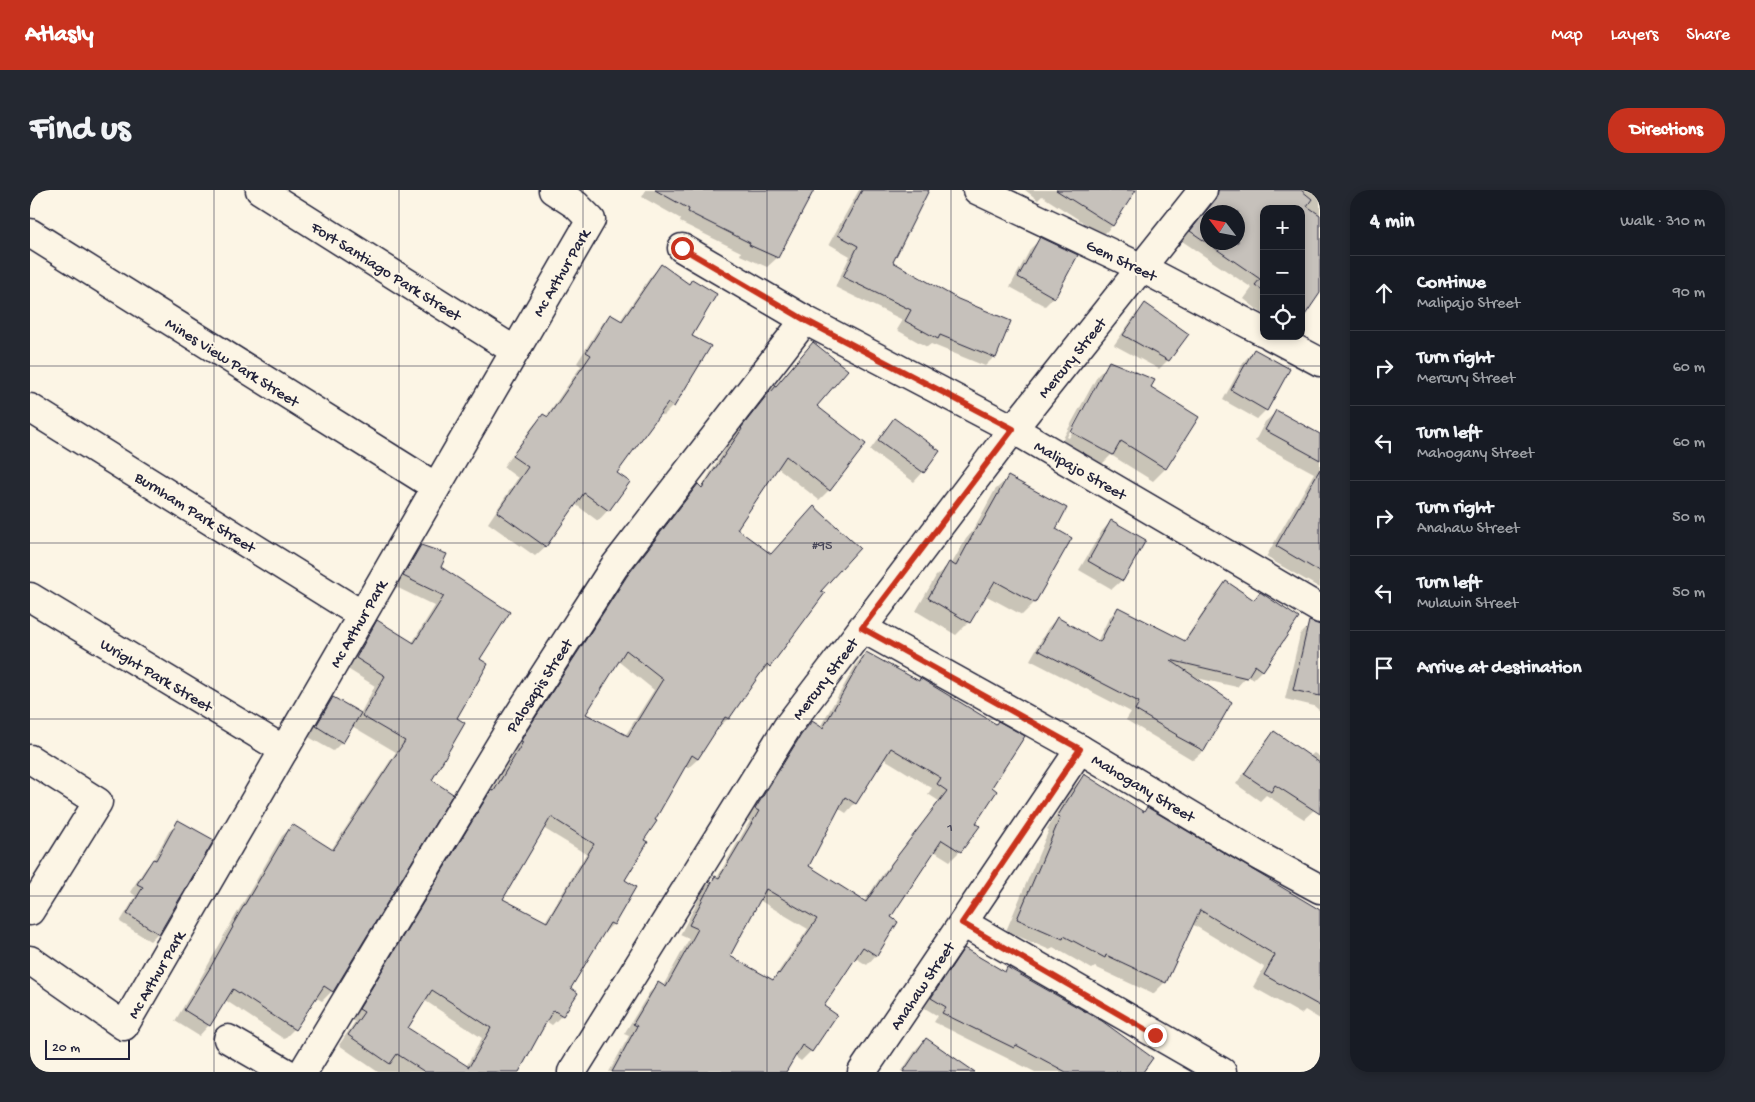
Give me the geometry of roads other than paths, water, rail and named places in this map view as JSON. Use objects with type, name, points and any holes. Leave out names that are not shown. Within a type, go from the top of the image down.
[{"type":"street","name":"Fort Santiago Park Street","points":[[260,190],[515,351]]},
{"type":"street","name":"Mc Arthur Park","points":[[30,960],[124,1026],[590,220],[576,205],[552,190]]},
{"type":"street","name":"Mercury Street","points":[[572,1072],[788,726],[1013,429],[1203,190]]},
{"type":"street","name":"Gem Street","points":[[984,191],[1142,268],[1260,330]]},
{"type":"street","name":"Mines View Park Street","points":[[30,233],[436,487]]},
{"type":"street","name":"Malipajo Street","points":[[682,248],[805,320],[1013,429],[1320,609]]},
{"type":"street","name":"Palosapis Street","points":[[303,1072],[511,727],[614,567],[805,320]]},
{"type":"street","points":[[1279,340],[1320,362]]},
{"type":"street","name":"Burnham Park Street","points":[[30,408],[362,615]]},
{"type":"street","name":"Wright Park Street","points":[[30,597],[284,750]]},
{"type":"street","name":"Mahogany Street","points":[[862,628],[1080,749],[1259,856],[1320,889]]},
{"type":"street","name":"Anahaw Street","points":[[862,1072],[1080,749]]},
{"type":"street","points":[[30,759],[98,802],[30,911]]},
{"type":"street","points":[[962,923],[1222,1072]]},
{"type":"street","points":[[228,1039],[285,1072]]}]
